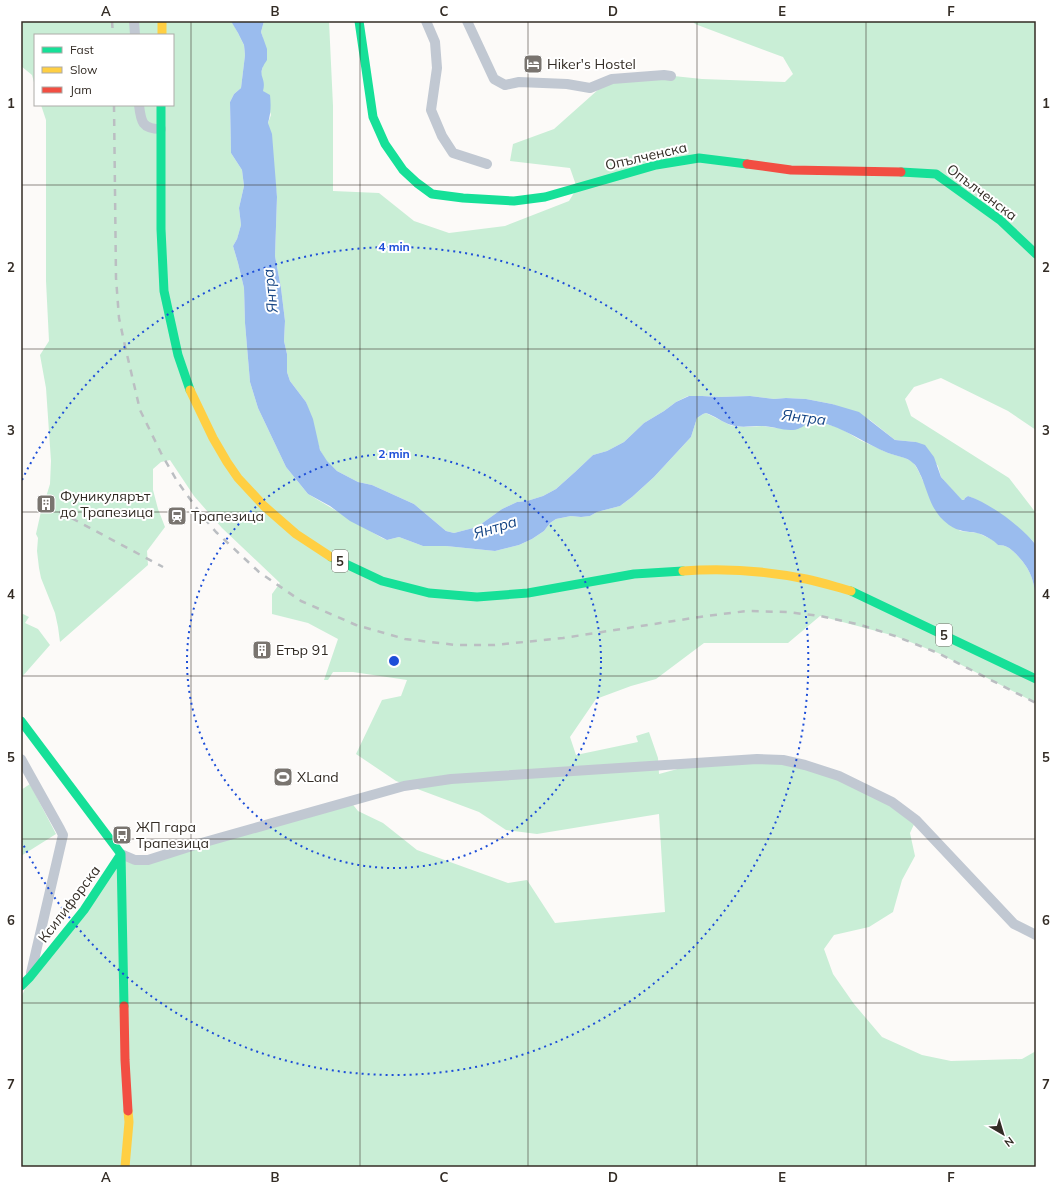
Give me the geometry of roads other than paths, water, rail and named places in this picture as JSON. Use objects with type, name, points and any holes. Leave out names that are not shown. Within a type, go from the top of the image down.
[{"type":"street","points":[[134,21],[135,34]]},
{"type":"street","points":[[162,21],[162,34]]},
{"type":"street","name":"Опълченска","points":[[359,21],[373,117],[385,144],[403,170],[432,194],[463,198],[514,201],[545,197],[656,165],[699,158],[791,170],[921,172],[936,174],[954,186],[1000,220],[1036,254]]},
{"type":"street","points":[[426,21],[435,42],[436,68],[430,110],[442,136],[454,153],[487,164]]},
{"type":"street","points":[[467,21],[494,79],[505,85],[519,82],[567,84],[590,88],[612,79],[664,75],[671,76]]},
{"type":"street","points":[[140,106],[141,118],[145,126],[151,129],[161,128]]},
{"type":"street","name":"5","points":[[161,106],[161,229],[164,291],[178,355],[190,393],[226,462],[238,478],[264,506],[296,534],[335,559],[382,581],[429,593],[477,597],[528,594],[634,574],[708,569],[762,572],[806,579],[852,591],[1036,679]]},
{"type":"street","points":[[21,721],[121,854],[136,860],[148,860],[198,844],[404,786],[451,778],[757,759],[783,760],[805,765],[839,776],[892,802],[916,820],[1014,924],[1036,935]]},
{"type":"street","points":[[21,759],[63,835],[30,977]]},
{"type":"street","points":[[121,854],[129,1122],[125,1167]]},
{"type":"street","name":"Ксилифорска","points":[[21,986],[84,910],[121,854]]},
{"type":"water","name":"Янтра","points":[[231,21],[264,21],[261,32],[267,49],[267,60],[262,70],[264,82],[263,91],[270,95],[271,106],[268,123],[272,134],[277,197],[275,256],[285,321],[284,341],[287,354],[287,372],[290,381],[306,402],[313,419],[320,450],[327,461],[337,471],[358,482],[372,485],[414,504],[446,531],[454,533],[477,527],[502,509],[517,502],[527,501],[543,496],[556,489],[593,455],[607,451],[624,442],[644,423],[676,402],[689,396],[750,396],[774,399],[806,399],[832,404],[859,412],[895,440],[916,442],[925,445],[934,457],[941,477],[962,500],[968,496],[996,510],[1022,530],[1036,545],[1036,596],[1030,573],[1020,558],[1011,550],[1006,546],[998,545],[980,534],[956,529],[938,515],[931,503],[918,469],[911,461],[879,449],[828,424],[819,422],[810,422],[796,430],[765,426],[742,427],[728,424],[706,413],[703,414],[697,418],[691,437],[654,477],[620,506],[597,512],[590,516],[571,516],[556,519],[550,523],[544,531],[532,539],[519,545],[495,551],[446,546],[423,546],[399,537],[387,540],[350,521],[330,506],[308,494],[286,467],[258,408],[250,382],[245,323],[244,288],[233,246],[237,239],[241,225],[239,208],[244,186],[242,170],[231,153],[230,102],[234,94],[241,88],[245,55],[244,45]]},
{"type":"railway","points":[[112,21],[113,34]]},
{"type":"railway","points":[[114,106],[116,278],[119,318],[140,410],[161,453],[177,481],[203,517],[216,532],[259,572],[301,601],[356,625],[405,639],[456,645],[495,645],[563,638],[747,611],[787,612],[820,616],[861,625],[895,636],[938,653],[1036,703]]},
{"type":"railway","points":[[47,505],[163,567]]},
{"type":"place","name":"Hiker's Hostel","points":[[533,64]]},
{"type":"place","name":"Фуникулярът до Трапезица","points":[[46,504]]},
{"type":"place","name":"Трапезица","points":[[177,516]]},
{"type":"place","name":"Етър 91","points":[[262,650]]},
{"type":"place","name":"XLand","points":[[283,777]]},
{"type":"place","name":"ЖП гара Трапезица","points":[[122,835]]}]
